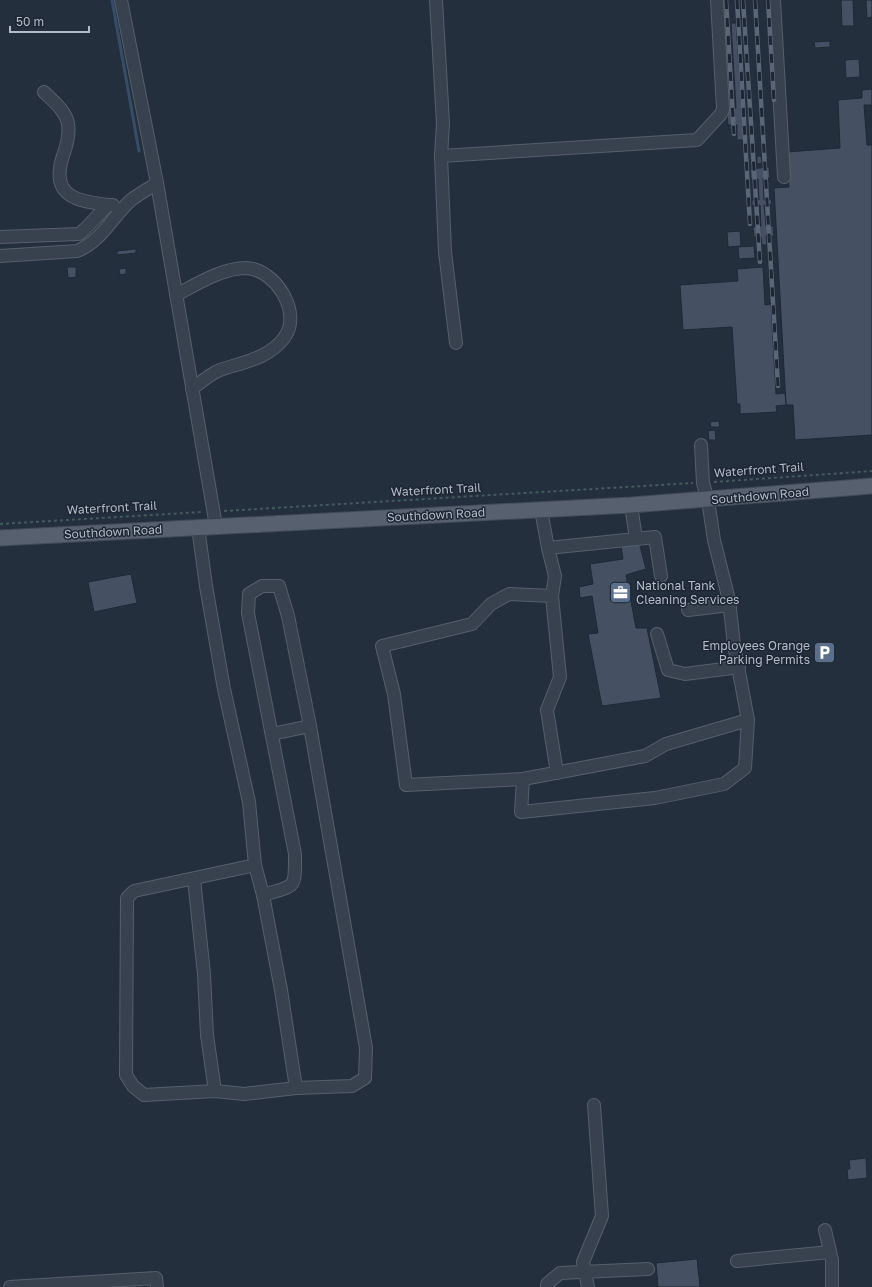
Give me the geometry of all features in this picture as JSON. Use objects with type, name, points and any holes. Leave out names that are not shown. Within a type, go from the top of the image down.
[{"type":"main road","name":"Southdown Road","points":[[0,538],[631,505],[872,486]]},
{"type":"lane","points":[[121,0],[157,183],[216,526]]},
{"type":"lane","points":[[436,0],[443,123],[441,156],[446,264],[456,343]]},
{"type":"lane","points":[[441,156],[697,140],[721,114],[723,109],[717,0]]},
{"type":"lane","points":[[774,0],[784,177]]},
{"type":"lane","points":[[44,92],[62,111],[68,123],[68,139],[60,166],[62,185],[67,193],[78,200],[108,205],[126,206]]},
{"type":"lane","points":[[0,256],[77,251],[82,249],[97,238],[133,199],[157,183]]},
{"type":"lane","points":[[0,237],[78,234],[84,230],[108,205]]},
{"type":"lane","points":[[176,295],[222,273],[245,268],[255,269],[272,280],[286,298],[290,309],[289,331],[275,348],[263,356],[219,371],[192,389]]},
{"type":"lane","points":[[524,779],[521,812],[655,798],[724,784],[745,768],[748,720],[738,668],[730,605],[714,540],[708,500],[703,483],[701,445]]},
{"type":"lane","points":[[631,505],[636,539]]},
{"type":"lane","points":[[541,510],[555,576],[552,596],[560,677],[547,710],[557,773]]},
{"type":"lane","points":[[198,527],[206,586],[224,689],[249,802],[255,865],[263,894],[281,990],[296,1088]]},
{"type":"lane","points":[[548,548],[655,537],[660,576]]},
{"type":"lane","points":[[255,865],[134,891],[127,898],[126,1075],[133,1086],[144,1095],[215,1092],[244,1094],[296,1088],[352,1086],[365,1078],[366,1048],[310,726],[288,616],[279,586],[262,586],[249,594],[248,613],[295,854],[295,880],[290,887],[263,894]]},
{"type":"lane","points":[[552,596],[509,594],[491,604],[472,624],[382,646],[394,694],[406,784],[524,779],[557,773],[645,756],[666,744],[748,720]]},
{"type":"lane","points":[[688,610],[730,605]]},
{"type":"lane","points":[[657,634],[668,670],[685,674],[738,668]]},
{"type":"lane","points":[[272,734],[310,726]]},
{"type":"lane","points":[[194,879],[204,974],[207,1035],[215,1092]]},
{"type":"lane","points":[[588,1287],[583,1262],[602,1216],[594,1105]]},
{"type":"lane","points":[[825,1230],[830,1252],[832,1287]]},
{"type":"lane","points":[[737,1261],[830,1252]]},
{"type":"lane","points":[[547,1287],[547,1284],[560,1273],[648,1269]]},
{"type":"lane","points":[[10,1287],[156,1278],[157,1287]]},
{"type":"path","name":"Waterfront Trail","points":[[0,524],[703,483],[872,471]]},
{"type":"building","points":[[841,0],[853,0],[854,26],[842,26]]},
{"type":"building","points":[[866,0],[872,0],[872,17],[867,18]]},
{"type":"building","points":[[731,23],[736,23],[744,140],[737,140],[737,125],[728,125],[727,109],[736,108]]},
{"type":"building","points":[[830,41],[830,47],[815,48],[814,42]]},
{"type":"building","points":[[859,59],[860,77],[846,78],[845,60]]},
{"type":"building","points":[[872,89],[872,105],[864,105],[867,145],[872,145],[872,435],[795,440],[793,405],[786,405],[774,188],[789,187],[787,152],[840,148],[838,100],[862,98],[862,90]]},
{"type":"building","points":[[757,156],[761,156],[762,163],[757,164]]},
{"type":"building","points":[[769,167],[770,178],[763,178],[764,200],[771,199],[772,204],[764,205],[766,226],[773,226],[774,236],[766,236],[767,245],[762,245],[761,237],[754,237],[753,227],[761,226],[760,205],[752,206],[752,200],[759,200],[758,179],[751,179],[750,169]]},
{"type":"building","points":[[740,231],[741,246],[728,247],[727,232]]},
{"type":"building","points":[[754,246],[755,258],[739,259],[738,247]]},
{"type":"building","points":[[136,249],[136,253],[117,255],[117,251]]},
{"type":"building","points":[[67,267],[76,267],[76,277],[68,278]]},
{"type":"building","points":[[763,267],[765,305],[771,304],[776,394],[785,393],[786,405],[776,406],[777,412],[740,414],[740,404],[737,404],[732,327],[683,330],[680,285],[738,281],[737,269]]},
{"type":"building","points":[[126,268],[126,274],[120,275],[119,269]]},
{"type":"building","points":[[719,421],[720,427],[711,427],[710,422]]},
{"type":"building","points":[[715,430],[716,440],[709,440],[708,431]]},
{"type":"building","points":[[639,542],[646,569],[626,575],[636,628],[647,628],[661,698],[602,706],[588,634],[598,633],[592,596],[580,598],[579,587],[593,584],[590,564],[623,559],[621,546]]},
{"type":"building","points":[[131,574],[137,603],[94,612],[88,582]]},
{"type":"building","points":[[866,1158],[867,1178],[848,1180],[847,1169],[850,1169],[849,1160]]},
{"type":"building","points":[[697,1259],[700,1287],[658,1287],[656,1263]]},
{"type":"waterway","points":[[112,0],[139,151]]},
{"type":"railway","points":[[726,0],[734,134]]},
{"type":"railway","points":[[737,0],[750,224]]},
{"type":"railway","points":[[743,0],[760,262]]},
{"type":"railway","points":[[755,0],[778,386]]},
{"type":"railway","points":[[768,0],[774,100]]},
{"type":"place","name":"National Tank Cleaning Services","points":[[621,593]]},
{"type":"place","name":"Employees Orange Parking Permits","points":[[825,653]]}]
